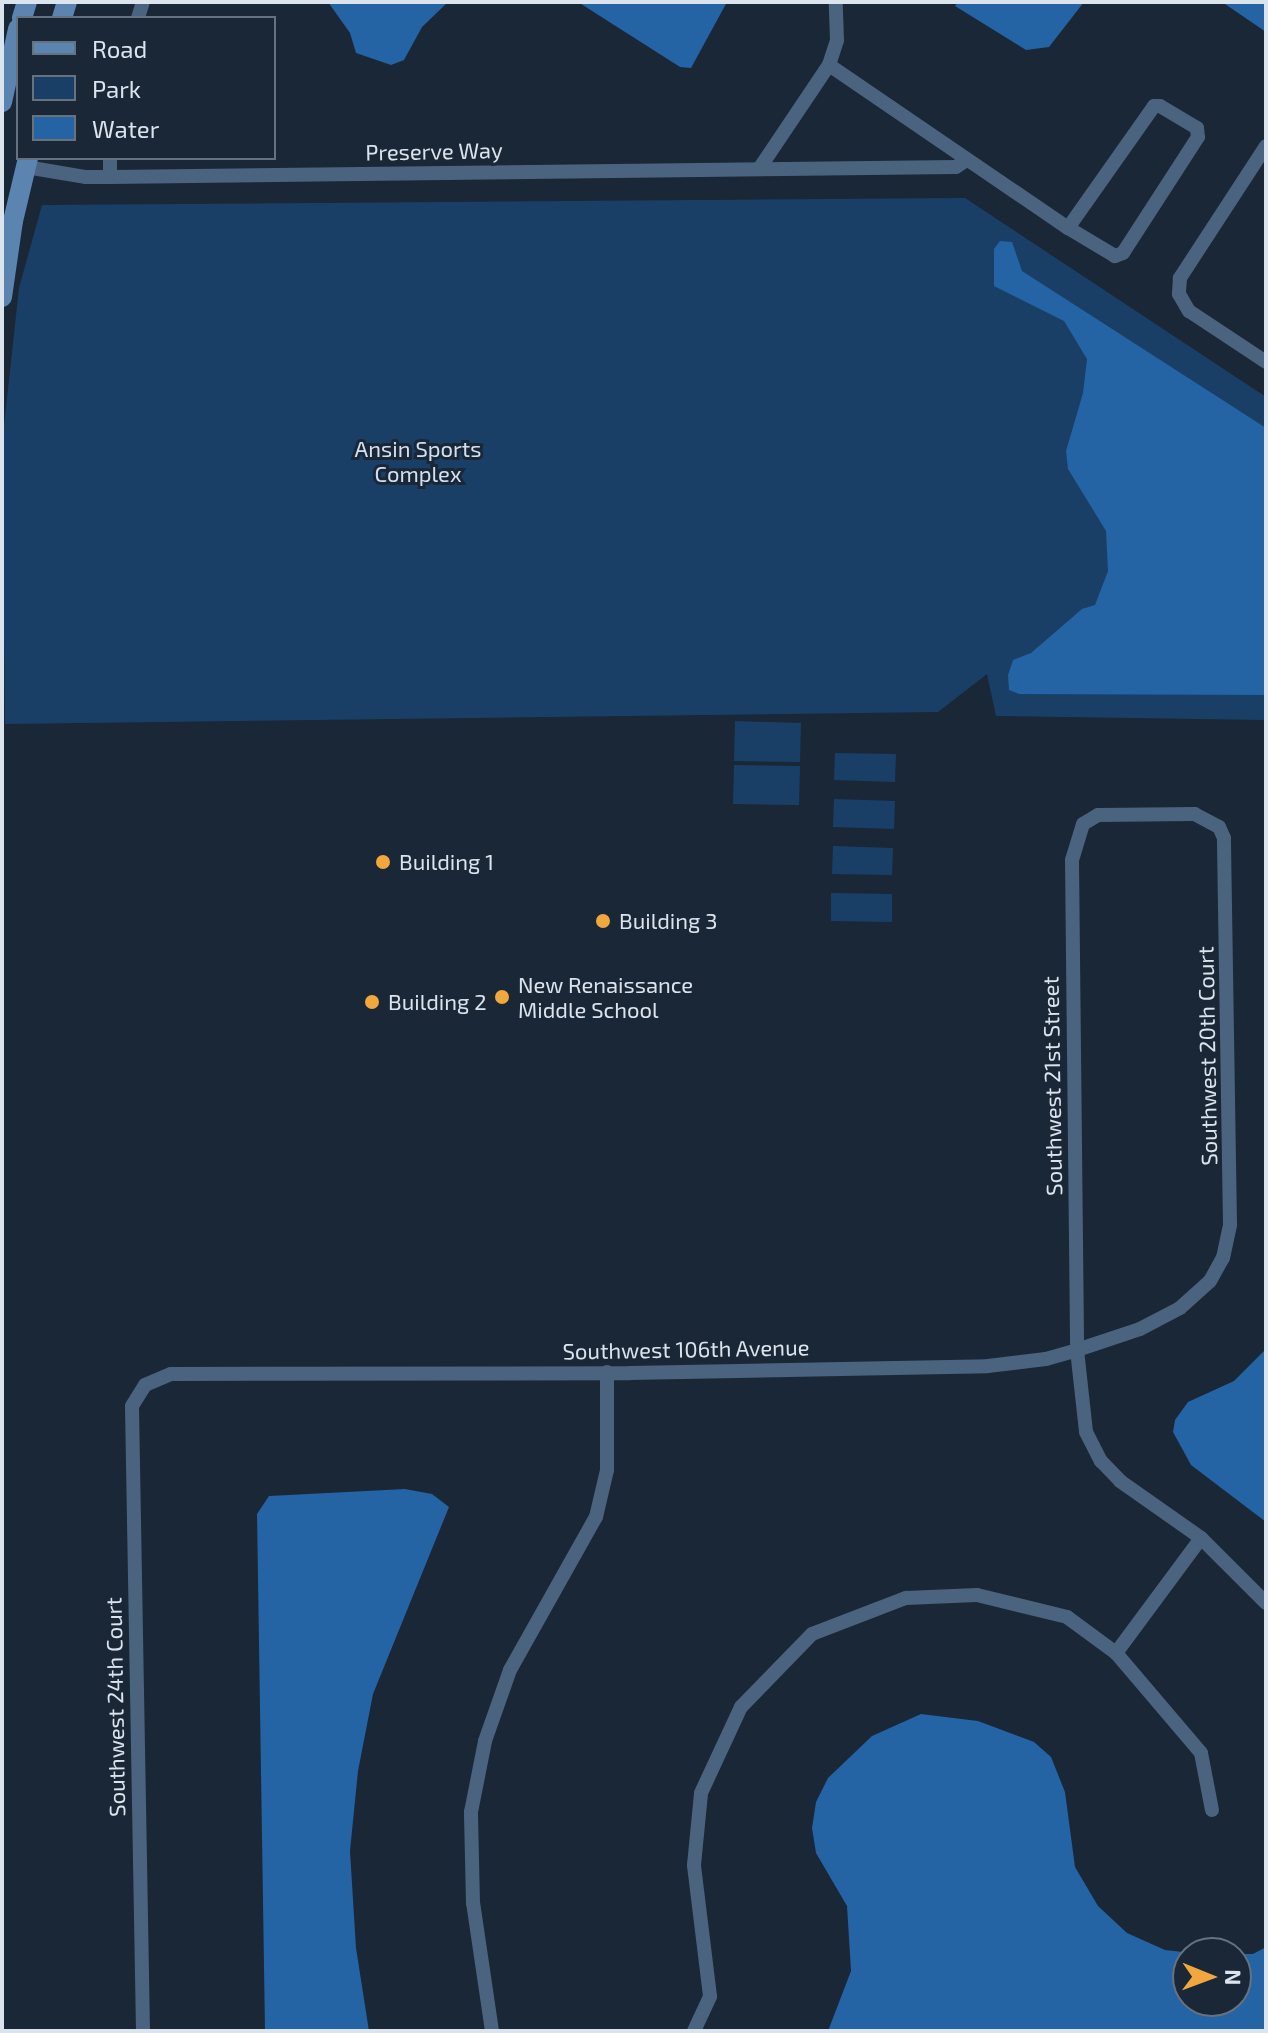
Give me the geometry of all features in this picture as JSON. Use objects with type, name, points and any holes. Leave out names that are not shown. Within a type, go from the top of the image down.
[{"type":"street","points":[[759,169],[829,65],[837,40],[836,2]]},
{"type":"street","points":[[2,102],[16,38]]},
{"type":"street","points":[[829,65],[965,161],[1107,254],[1115,256],[1123,253],[1198,137],[1197,128],[1160,106],[1148,110],[1068,228]]},
{"type":"street","points":[[1266,146],[1180,278],[1179,294],[1189,311],[1266,362]]},
{"type":"street","points":[[110,160],[110,177]]},
{"type":"street","name":"Preserve Way","points":[[27,162],[86,177],[110,177],[956,167],[965,161]]},
{"type":"street","points":[[2,297],[27,162]]},
{"type":"street","name":"Southwest 20th Court","points":[[1083,824],[1098,815],[1195,814],[1219,827],[1226,858],[1231,1185],[1230,1225],[1223,1258],[1210,1281]]},
{"type":"street","name":"Southwest 21st Street","points":[[1083,824],[1072,860],[1077,1350],[1086,1432],[1101,1461],[1120,1481],[1201,1538],[1266,1603]]},
{"type":"street","name":"Southwest 106th Avenue","points":[[145,1385],[171,1374],[988,1366],[1046,1359],[1140,1329],[1180,1308],[1210,1281]]},
{"type":"street","points":[[492,2031],[473,1903],[471,1812],[485,1741],[510,1670],[596,1517],[607,1470],[607,1372]]},
{"type":"street","name":"Southwest 24th Court","points":[[143,2031],[132,1406],[145,1385]]},
{"type":"street","points":[[1116,1653],[1201,1538]]},
{"type":"street","points":[[694,2031],[710,1996],[694,1865],[701,1793],[741,1707],[812,1634],[906,1598],[977,1595],[1067,1617],[1116,1653],[1201,1753],[1212,1810]]},
{"type":"green space","name":"Ansin Sports Complex","points":[[965,198],[1266,397],[1266,720],[996,716],[987,674],[938,712],[5,724],[2,444],[19,288],[42,205]]},
{"type":"green space","points":[[735,721],[801,723],[800,762],[734,761]]},
{"type":"green space","points":[[835,753],[896,754],[895,782],[834,780]]},
{"type":"green space","points":[[734,765],[800,766],[799,805],[733,804]]},
{"type":"green space","points":[[834,799],[895,801],[894,829],[833,827]]},
{"type":"green space","points":[[833,846],[893,848],[892,875],[832,874]]},
{"type":"green space","points":[[831,893],[892,894],[892,922],[831,921]]},
{"type":"water","points":[[328,2],[448,2],[422,27],[404,60],[391,65],[356,53],[350,33]]},
{"type":"water","points":[[578,2],[727,2],[691,68],[680,67]]},
{"type":"water","points":[[958,2],[1084,2],[1049,47],[1026,50],[955,6]]},
{"type":"water","points":[[1222,2],[1266,2],[1266,32]]},
{"type":"water","points":[[1000,241],[1012,242],[1022,271],[1266,428],[1266,695],[1019,694],[1009,690],[1008,675],[1013,660],[1031,653],[1082,609],[1095,605],[1108,571],[1106,531],[1068,469],[1066,451],[1083,393],[1087,359],[1064,321],[994,286],[994,249]]},
{"type":"water","points":[[1266,1349],[1266,1522],[1191,1465],[1173,1432],[1175,1420],[1188,1402],[1234,1381]]},
{"type":"water","points":[[405,1489],[432,1494],[449,1507],[373,1694],[358,1771],[350,1851],[356,1948],[369,2031],[265,2031],[257,1514],[269,1496]]},
{"type":"water","points":[[921,1714],[978,1721],[1034,1742],[1051,1757],[1065,1792],[1075,1867],[1098,1906],[1127,1933],[1172,1951],[1172,2017],[1252,2017],[1252,1954],[1266,1947],[1266,2031],[828,2031],[851,1971],[847,1906],[816,1853],[812,1828],[816,1802],[828,1778],[872,1736]]},
{"type":"place","name":"Building 1","points":[[383,862]]},
{"type":"place","name":"Building 3","points":[[603,921]]},
{"type":"place","name":"New Renaissance Middle School","points":[[502,997]]},
{"type":"place","name":"Building 2","points":[[372,1002]]}]
